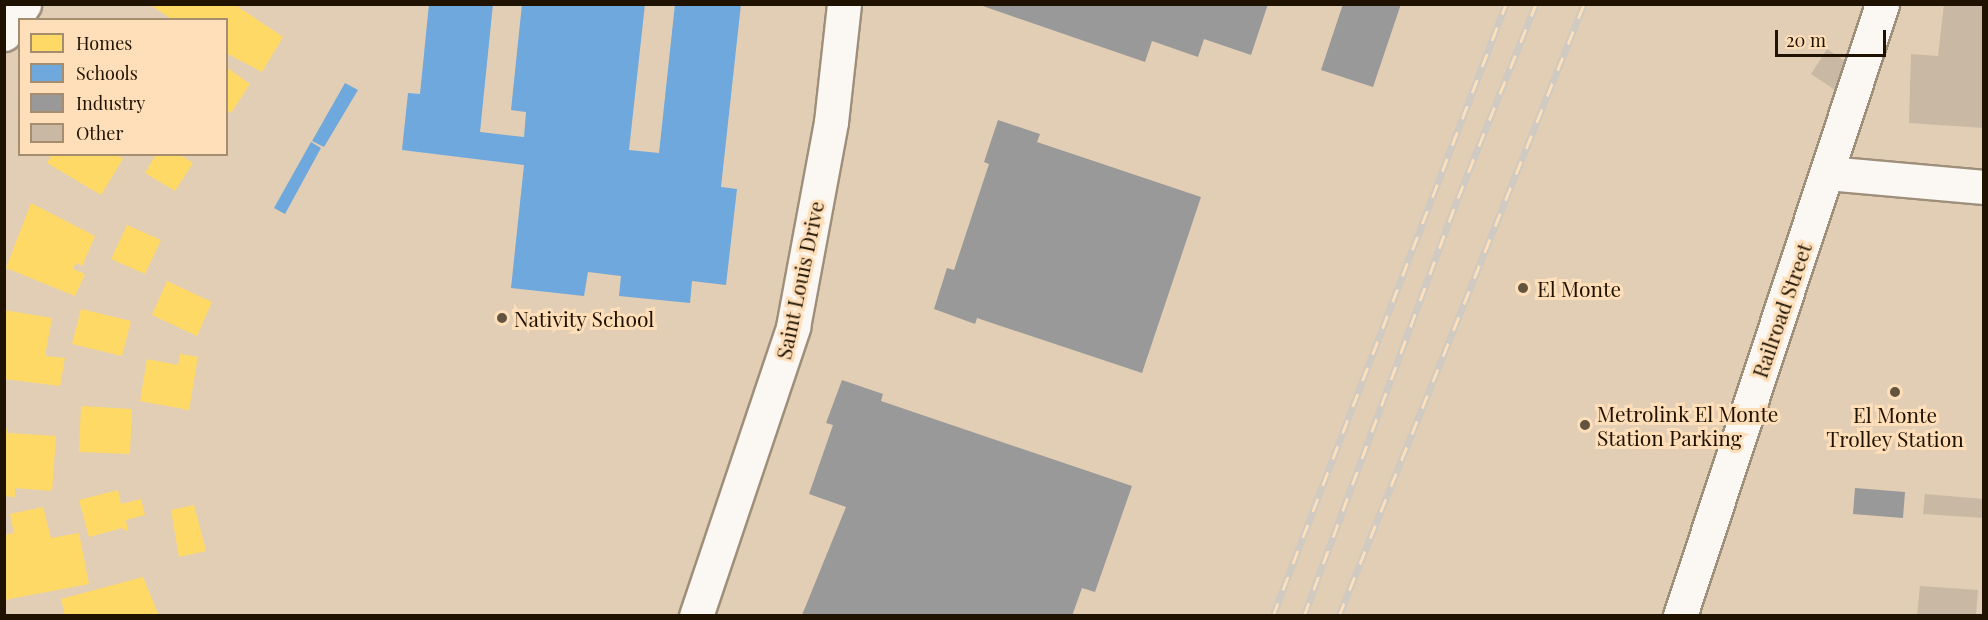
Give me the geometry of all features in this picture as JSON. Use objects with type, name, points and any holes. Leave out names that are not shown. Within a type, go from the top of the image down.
[{"type":"street","points":[[4,34],[24,4]]},
{"type":"street","name":"Saint Louis Drive","points":[[696,615],[793,327],[831,122],[844,4]]},
{"type":"street","name":"Railroad Street","points":[[1680,615],[1882,4]]},
{"type":"street","points":[[1827,174],[1983,186]]},
{"type":"building: Homes","points":[[149,4],[234,4],[283,37],[262,72],[228,54],[228,18],[170,18]]},
{"type":"building: Homes","points":[[228,68],[250,84],[231,113],[228,111]]},
{"type":"building: Homes","points":[[51,156],[119,156],[123,159],[101,195],[47,163]]},
{"type":"building: Homes","points":[[155,156],[182,156],[193,163],[175,191],[145,173]]},
{"type":"building: Homes","points":[[31,203],[95,236],[82,266],[76,263],[73,269],[85,274],[75,296],[6,268]]},
{"type":"building: Homes","points":[[127,225],[161,240],[145,274],[111,259]]},
{"type":"building: Homes","points":[[167,281],[212,302],[197,336],[152,315]]},
{"type":"building: Homes","points":[[81,309],[131,321],[122,356],[72,344]]},
{"type":"building: Homes","points":[[4,310],[52,318],[45,356],[65,358],[60,386],[4,379]]},
{"type":"building: Homes","points":[[180,354],[198,357],[189,410],[140,401],[147,359],[178,365]]},
{"type":"building: Homes","points":[[81,406],[132,409],[130,454],[79,452]]},
{"type":"building: Homes","points":[[4,421],[8,433],[56,436],[52,491],[15,488],[15,497],[4,496]]},
{"type":"building: Homes","points":[[118,490],[121,504],[141,499],[145,515],[126,520],[128,532],[122,528],[89,537],[79,500]]},
{"type":"building: Homes","points":[[194,505],[206,551],[179,557],[171,510]]},
{"type":"building: Homes","points":[[43,507],[51,538],[79,533],[89,584],[4,600],[4,535],[14,533],[10,514]]},
{"type":"building: Homes","points":[[143,577],[159,616],[65,616],[61,599]]},
{"type":"building: Schools","points":[[429,4],[493,4],[480,132],[524,137],[526,112],[511,110],[522,4],[645,4],[629,150],[659,153],[675,4],[741,4],[721,187],[737,189],[726,285],[692,281],[690,303],[619,296],[621,276],[588,272],[584,296],[511,288],[524,165],[402,150],[408,93],[420,94]]},
{"type":"building: Schools","points":[[345,83],[358,90],[324,147],[312,141]]},
{"type":"building: Schools","points":[[311,142],[321,148],[285,214],[274,208]]},
{"type":"building: Industry","points":[[977,4],[1268,4],[1251,55],[1204,39],[1198,57],[1152,41],[1145,62]]},
{"type":"building: Industry","points":[[1343,4],[1401,4],[1373,87],[1321,70]]},
{"type":"building: Industry","points":[[998,120],[1040,134],[1037,142],[1201,197],[1142,373],[977,318],[975,324],[934,309],[947,268],[954,270],[989,164],[984,162]]},
{"type":"building: Industry","points":[[842,380],[883,394],[881,401],[1132,486],[1095,592],[1082,588],[1072,616],[802,615],[846,507],[809,494],[833,425],[826,423]]},
{"type":"building: Industry","points":[[1855,488],[1905,492],[1903,518],[1853,514]]},
{"type":"building: Other","points":[[1944,4],[1984,4],[1984,128],[1909,123],[1911,54],[1938,56]]},
{"type":"building: Other","points":[[1827,49],[1852,66],[1835,90],[1811,74]]},
{"type":"building: Other","points":[[1925,494],[1984,499],[1984,518],[1923,514]]},
{"type":"building: Other","points":[[1920,586],[1978,590],[1976,616],[1917,616]]},
{"type":"railway","points":[[1273,616],[1506,4]]},
{"type":"railway","points":[[1304,616],[1458,198],[1536,4]]},
{"type":"railway","points":[[1339,616],[1584,4]]},
{"type":"place","name":"El Monte","points":[[1523,288]]},
{"type":"place","name":"Nativity School","points":[[502,318]]},
{"type":"place","name":"El Monte Trolley Station","points":[[1895,392]]},
{"type":"place","name":"Metrolink El Monte Station Parking","points":[[1585,425]]}]
